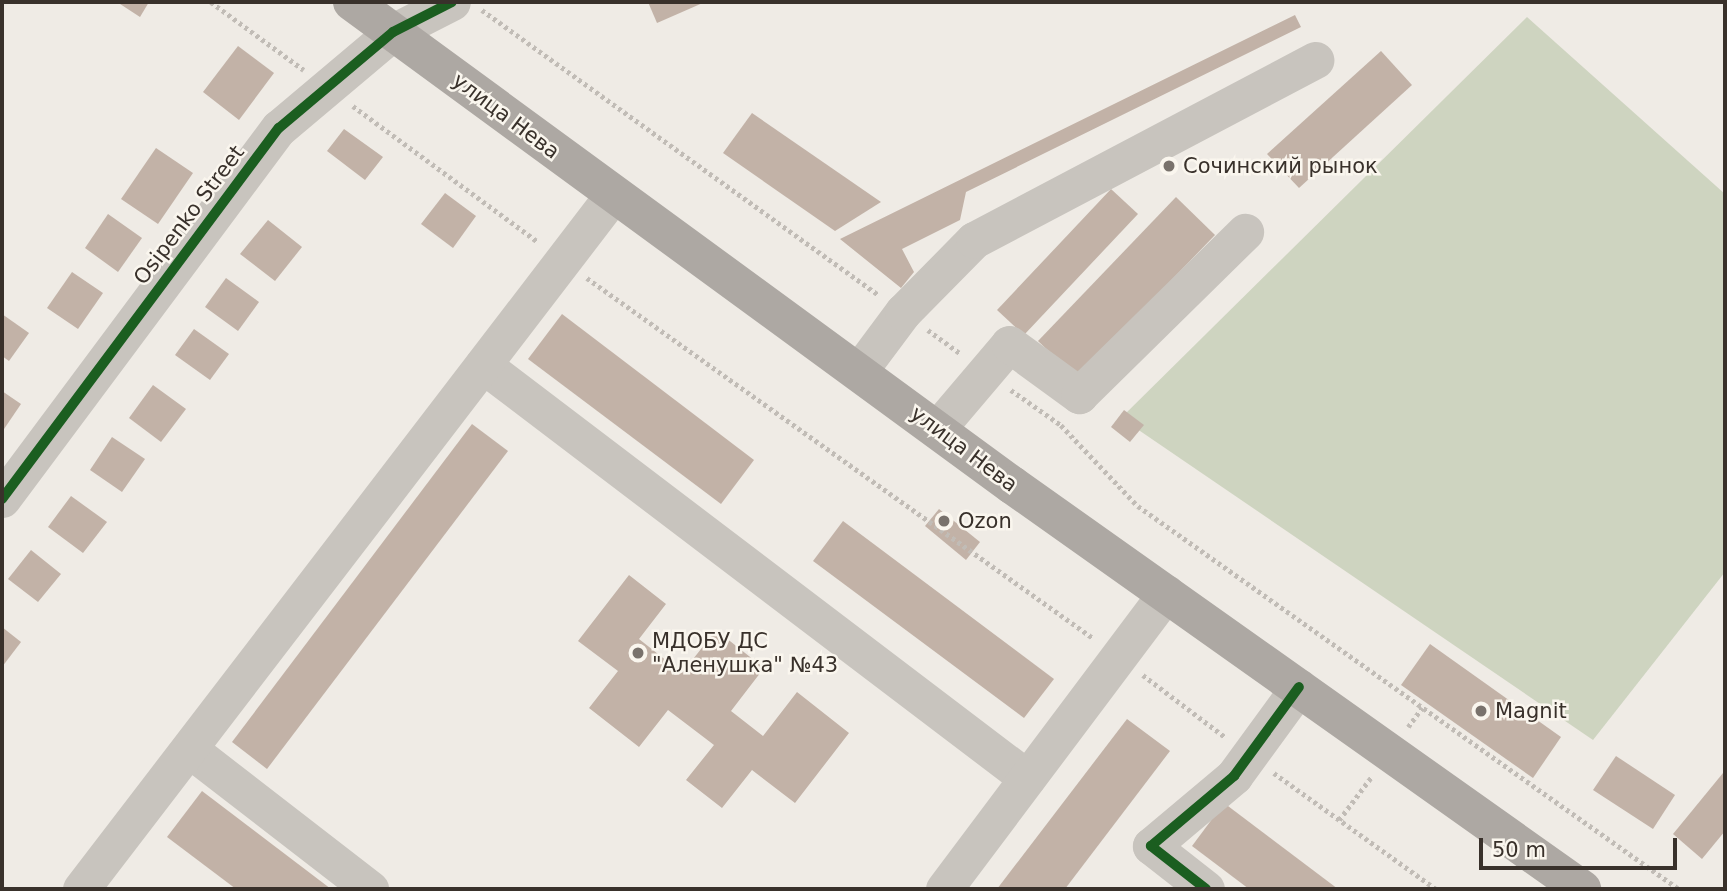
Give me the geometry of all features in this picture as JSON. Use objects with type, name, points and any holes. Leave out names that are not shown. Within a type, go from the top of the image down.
[{"type":"main road","name":"улица Нева","points":[[352,2],[937,429],[1582,889]]},
{"type":"street","name":"Osipenko Street","points":[[2,499],[279,128],[393,32],[452,2]]},
{"type":"street","points":[[859,371],[903,312],[974,240],[1315,60]]},
{"type":"street","points":[[81,889],[613,195]]},
{"type":"street","points":[[937,429],[1009,344],[1079,395],[1245,232]]},
{"type":"street","points":[[483,365],[1027,778]]},
{"type":"street","points":[[944,889],[1166,593]]},
{"type":"street","points":[[1206,889],[1151,846],[1249,755],[1300,687]]},
{"type":"street","points":[[189,749],[370,889]]},
{"type":"path","points":[[211,2],[563,260],[1119,656],[1249,755],[1436,889]]},
{"type":"path","points":[[470,2],[1061,425],[1138,506],[1679,889]]},
{"type":"path","points":[[1407,729],[1422,708]]},
{"type":"path","points":[[1339,820],[1377,769]]},
{"type":"green space","points":[[1527,17],[1725,194],[1725,572],[1593,740],[1121,418]]},
{"type":"building","points":[[117,2],[149,2],[140,17]]},
{"type":"building","points":[[648,2],[705,2],[657,23]]},
{"type":"building","points":[[1295,15],[1301,27],[966,192],[960,220],[902,249],[914,272],[901,288],[840,239]]},
{"type":"building","points":[[238,46],[274,73],[239,120],[203,92]]},
{"type":"building","points":[[1381,51],[1412,85],[1299,188],[1267,154]]},
{"type":"building","points":[[752,113],[881,202],[835,231],[723,153]]},
{"type":"building","points":[[344,129],[383,157],[365,180],[327,151]]},
{"type":"building","points":[[156,148],[193,173],[158,224],[121,199]]},
{"type":"building","points":[[1111,189],[1138,214],[1024,335],[997,310]]},
{"type":"building","points":[[445,193],[476,216],[453,248],[421,224]]},
{"type":"building","points":[[1176,197],[1215,235],[1077,378],[1038,341]]},
{"type":"building","points":[[108,214],[142,238],[118,272],[85,248]]},
{"type":"building","points":[[268,220],[302,247],[275,281],[240,254]]},
{"type":"building","points":[[72,272],[103,293],[78,329],[47,308]]},
{"type":"building","points":[[226,278],[259,302],[238,331],[205,307]]},
{"type":"building","points":[[2,314],[29,333],[9,361],[2,356]]},
{"type":"building","points":[[562,314],[754,460],[721,504],[528,359]]},
{"type":"building","points":[[194,329],[229,354],[210,380],[175,355]]},
{"type":"building","points":[[153,385],[186,409],[161,442],[129,418]]},
{"type":"building","points":[[2,391],[21,404],[2,432]]},
{"type":"building","points":[[1124,410],[1144,425],[1130,442],[1111,427]]},
{"type":"building","points":[[472,424],[508,451],[267,769],[232,742]]},
{"type":"building","points":[[112,437],[145,459],[122,492],[90,470]]},
{"type":"building","points":[[71,496],[107,522],[83,553],[48,527]]},
{"type":"building","points":[[939,509],[980,542],[966,560],[925,526]]},
{"type":"building","points":[[843,521],[1054,679],[1024,718],[813,561]]},
{"type":"building","points":[[31,550],[61,574],[38,602],[8,579]]},
{"type":"building","points":[[629,575],[666,604],[639,639],[682,673],[716,630],[764,668],[731,711],[763,736],[797,692],[849,733],[795,803],[752,770],[722,808],[686,780],[714,745],[668,710],[639,747],[589,708],[618,671],[578,641]]},
{"type":"building","points":[[2,627],[21,642],[2,667]]},
{"type":"building","name":"Magnit","points":[[1430,644],[1561,737],[1533,778],[1401,685]]},
{"type":"building","points":[[1127,719],[1170,751],[1065,889],[997,889]]},
{"type":"building","points":[[1616,756],[1675,795],[1653,829],[1593,790]]},
{"type":"building","points":[[1723,773],[1725,831],[1702,859],[1673,834]]},
{"type":"building","points":[[202,791],[331,889],[236,889],[167,837]]},
{"type":"building","points":[[1224,803],[1338,889],[1249,889],[1192,846]]},
{"type":"cycle path","points":[[2,499],[279,128],[393,32],[452,2]]},
{"type":"cycle path","points":[[1206,889],[1151,846],[1234,776],[1299,687]]},
{"type":"place","name":"Сочинский рынок","points":[[1169,166]]},
{"type":"place","name":"Ozon","points":[[944,521]]},
{"type":"place","name":"МДОБУ ДС \"Аленушка\" №43","points":[[638,653]]},
{"type":"place","name":"Magnit","points":[[1481,711]]}]
